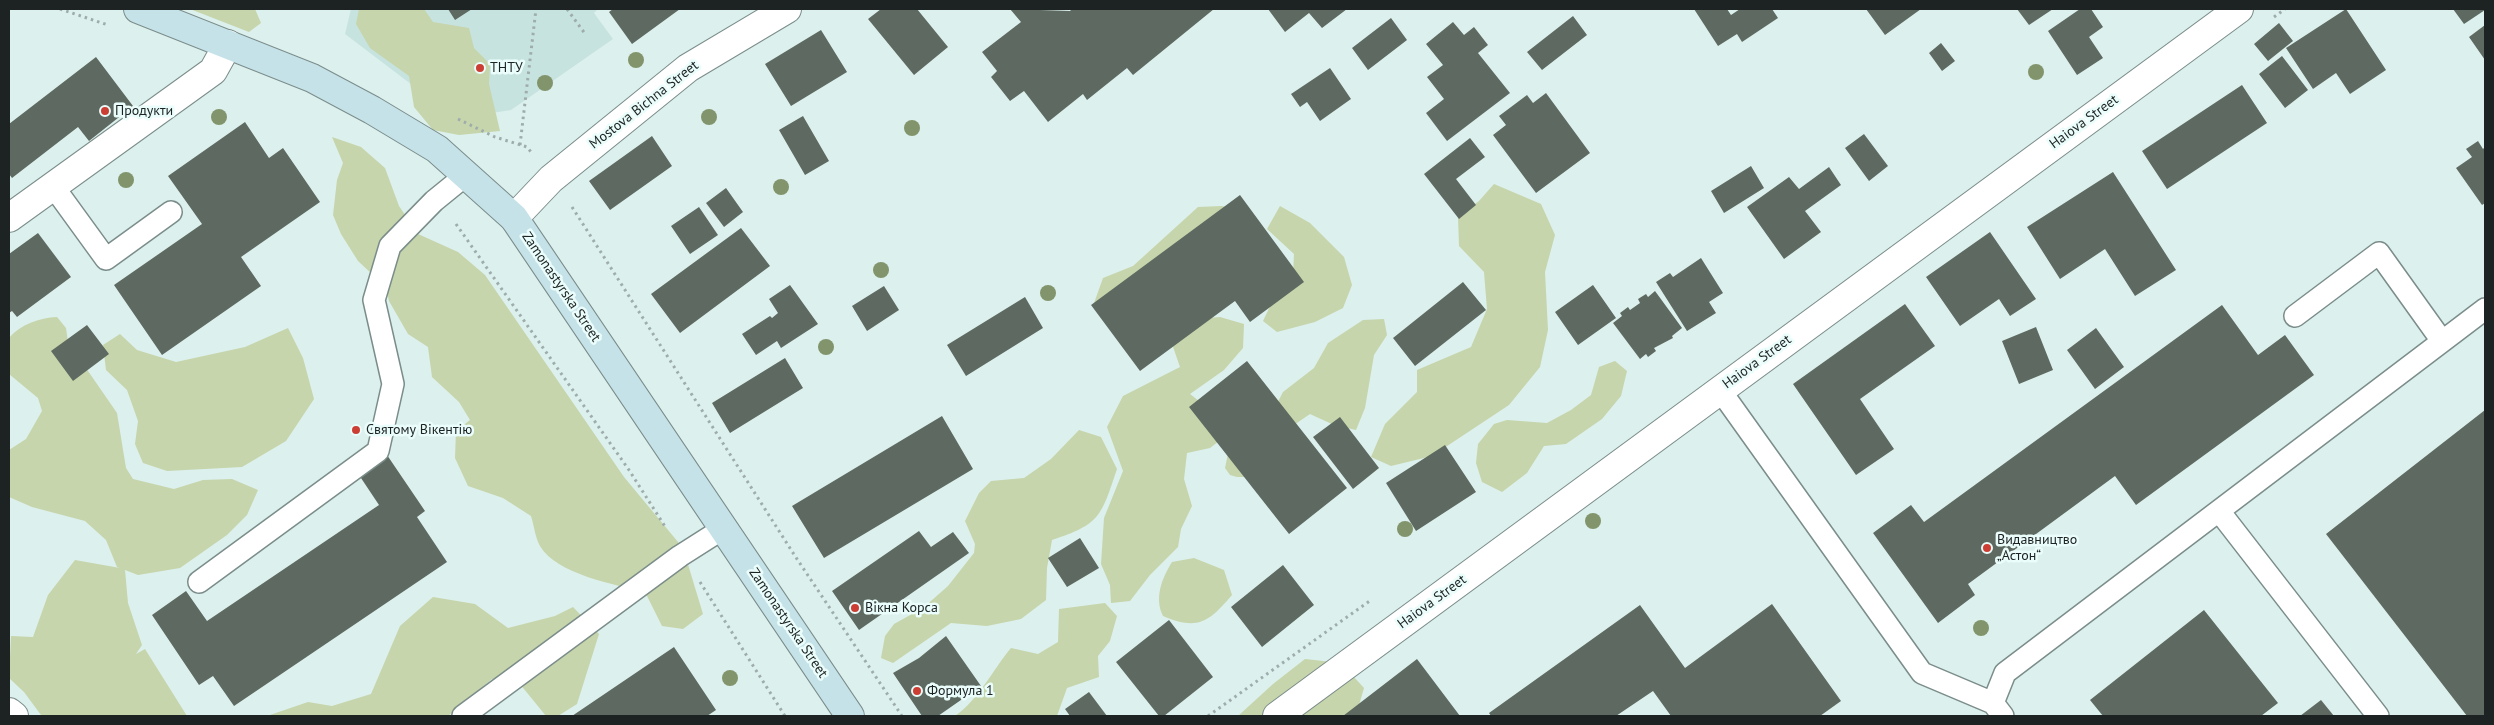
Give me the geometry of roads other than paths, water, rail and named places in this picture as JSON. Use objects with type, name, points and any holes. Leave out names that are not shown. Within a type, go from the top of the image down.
[{"type":"main road","name":"Zamonastyrska Street","points":[[138,9],[312,78],[372,110],[436,149],[514,218],[724,528],[845,714]]},
{"type":"street","name":"Mostova Bichna Street","points":[[514,218],[551,179],[688,68],[787,9]]},
{"type":"street","name":"Haiova Street","points":[[1278,716],[2239,9]]},
{"type":"street","points":[[9,218],[213,71],[228,44]]},
{"type":"street","points":[[9,712],[14,716]]},
{"type":"lane","points":[[199,582],[378,451],[393,384],[374,300],[390,246],[434,201],[466,175]]},
{"type":"lane","points":[[53,186],[106,259],[171,212]]},
{"type":"lane","points":[[2296,316],[2379,253],[2442,341]]},
{"type":"lane","points":[[1720,390],[1922,673],[1998,710],[2006,673],[2485,309]]},
{"type":"lane","points":[[2219,511],[2378,716]]},
{"type":"lane","points":[[463,716],[682,554],[724,528]]},
{"type":"place","name":"ТНТУ","points":[[480,68]]},
{"type":"place","name":"Продукти","points":[[105,111]]},
{"type":"place","name":"Святому Вікентію","points":[[356,430]]},
{"type":"place","name":"Видавництво „Астон“","points":[[1987,548]]},
{"type":"place","name":"Вікна Корса","points":[[855,608]]},
{"type":"place","name":"Формула 1","points":[[917,691]]}]
